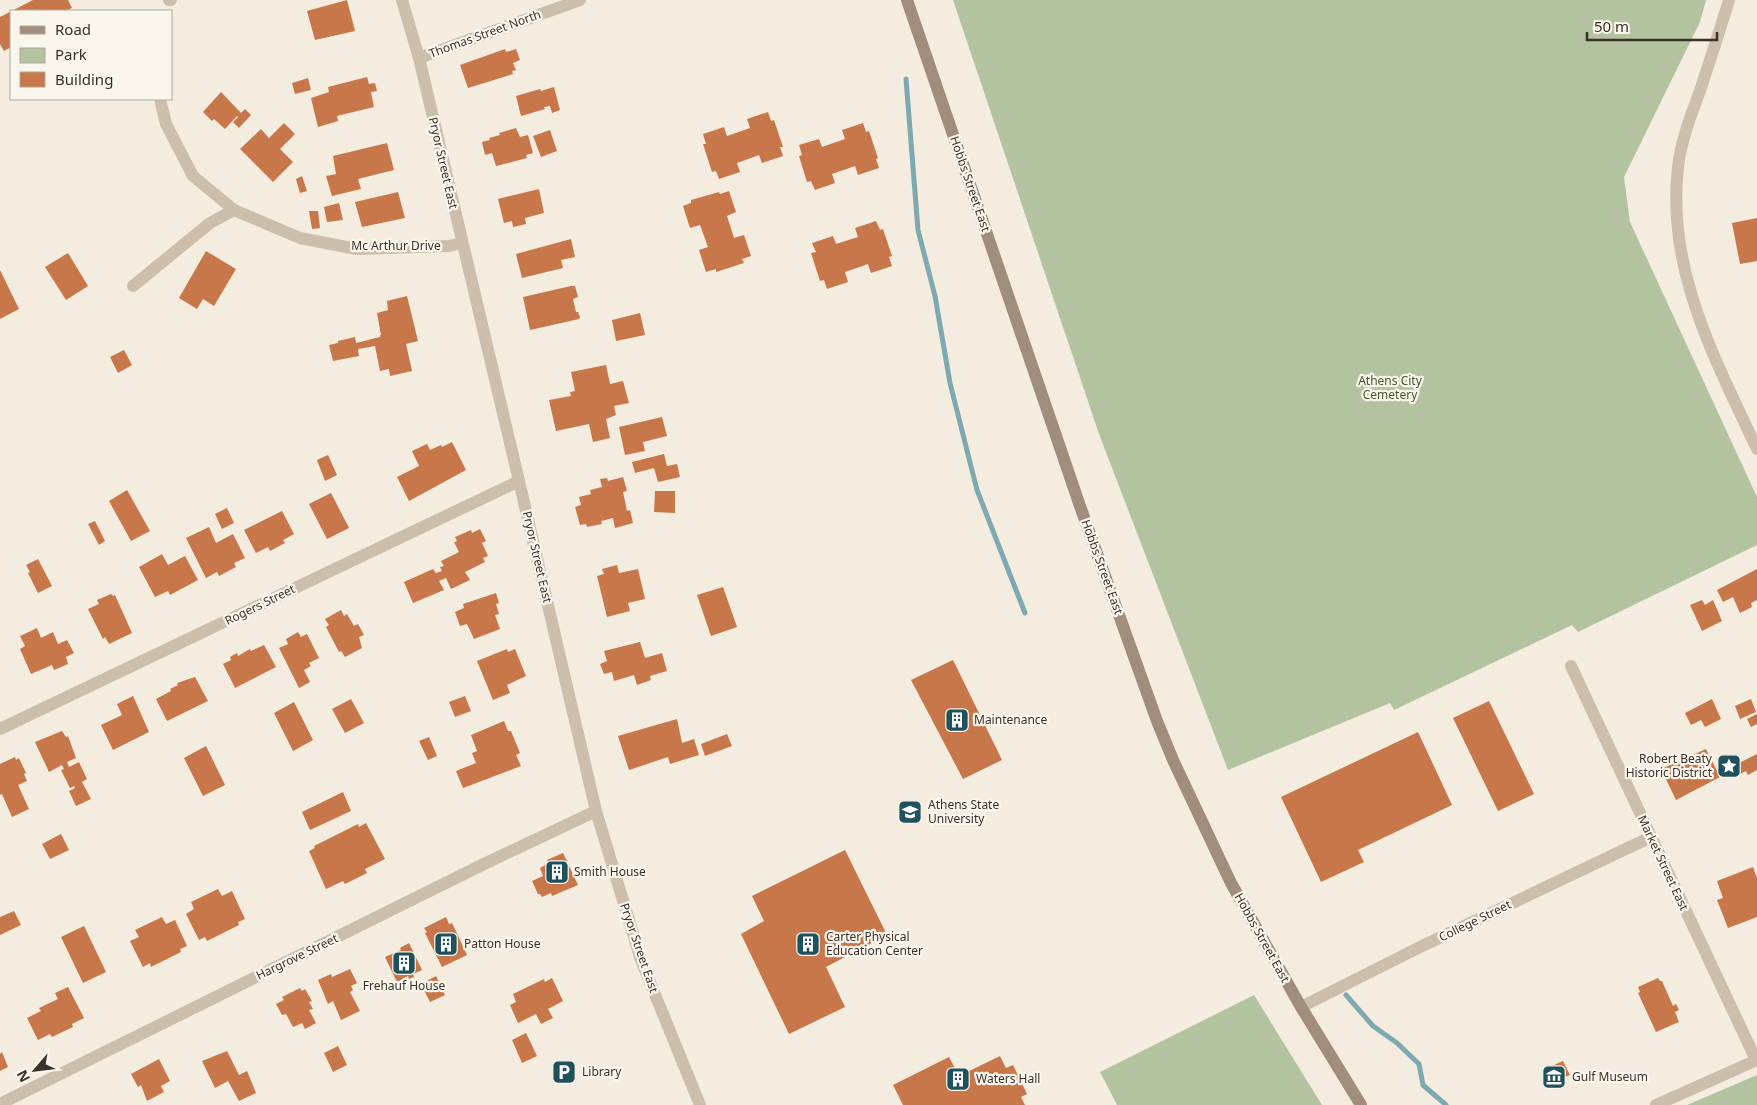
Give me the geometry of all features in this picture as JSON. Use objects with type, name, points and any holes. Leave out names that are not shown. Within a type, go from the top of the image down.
[{"type":"main road","name":"Hobbs Street East","points":[[907,0],[1080,506],[1157,721],[1173,760],[1231,882],[1301,1007],[1361,1105]]},
{"type":"street","name":"Pryor Street East","points":[[402,0],[418,58],[596,811],[641,960],[700,1105]]},
{"type":"street","name":"Thomas Street North","points":[[418,58],[580,0]]},
{"type":"street","points":[[1729,0],[1686,131],[1678,166],[1677,234],[1682,263],[1692,297],[1710,345],[1757,449]]},
{"type":"street","name":"Mc Arthur Drive","points":[[160,100],[166,124],[192,176],[234,210],[300,238],[357,248],[449,246],[462,243]]},
{"type":"street","points":[[133,286],[210,223],[234,210]]},
{"type":"street","name":"Rogers Street","points":[[0,729],[519,481]]},
{"type":"street","name":"Market Street East","points":[[1571,666],[1756,1060]]},
{"type":"street","name":"Hargrove Street","points":[[0,1104],[486,863],[596,811]]},
{"type":"street","name":"College Street","points":[[1301,1007],[1651,836]]},
{"type":"street","points":[[1656,1105],[1756,1060]]},
{"type":"green space","name":"Athens City Cemetery","points":[[953,0],[1706,0],[1700,22],[1624,177],[1630,222],[1757,497],[1757,545],[1578,632],[1572,625],[1394,710],[1390,703],[1228,770],[1099,434]]},
{"type":"green space","points":[[1254,995],[1322,1105],[1117,1105],[1100,1072]]},
{"type":"green space","points":[[1757,1075],[1757,1105],[1687,1105]]},
{"type":"building","points":[[33,0],[68,0],[72,8],[67,10],[14,10]]},
{"type":"building","points":[[347,0],[355,31],[315,40],[307,11]]},
{"type":"building","points":[[10,12],[10,48],[4,51],[0,44],[0,17]]},
{"type":"building","points":[[505,49],[506,52],[516,49],[520,60],[513,63],[516,70],[512,71],[513,74],[468,88],[460,65]]},
{"type":"building","points":[[367,77],[369,84],[375,83],[377,91],[371,92],[374,107],[337,116],[338,121],[318,127],[311,98],[329,92],[328,87]]},
{"type":"building","points":[[308,78],[311,90],[295,94],[292,83]]},
{"type":"building","points":[[554,87],[560,110],[552,113],[550,106],[521,116],[516,96]]},
{"type":"building","points":[[221,92],[241,113],[245,109],[251,115],[239,128],[233,122],[237,116],[225,129],[214,119],[212,121],[203,112]]},
{"type":"building","points":[[768,112],[771,121],[774,120],[783,147],[780,147],[783,156],[762,163],[759,155],[737,163],[740,172],[719,179],[716,171],[712,172],[703,144],[706,144],[703,134],[724,127],[727,136],[750,128],[747,119]]},
{"type":"building","points":[[284,123],[295,134],[280,149],[293,162],[273,182],[240,149],[261,129],[269,138]]},
{"type":"building","points":[[863,123],[866,132],[869,131],[878,158],[876,159],[879,168],[858,175],[855,166],[832,174],[835,183],[815,190],[811,181],[807,182],[799,156],[802,155],[799,145],[819,139],[822,147],[845,139],[842,130]]},
{"type":"building","points":[[516,128],[520,137],[528,135],[533,153],[526,155],[527,158],[496,166],[492,153],[485,155],[482,142],[500,135],[499,133]]},
{"type":"building","points":[[550,130],[557,151],[541,157],[533,136]]},
{"type":"building","points":[[387,143],[394,170],[358,179],[361,189],[332,196],[326,176],[336,174],[333,156]]},
{"type":"building","points":[[302,176],[307,191],[300,193],[296,179]]},
{"type":"building","points":[[539,189],[544,213],[525,218],[526,224],[513,227],[512,221],[504,223],[498,199]]},
{"type":"building","points":[[729,191],[736,212],[727,216],[734,238],[744,235],[751,256],[742,259],[744,263],[716,272],[716,269],[706,272],[699,250],[708,247],[700,225],[690,228],[683,206],[691,203],[691,200]]},
{"type":"building","points":[[398,192],[405,218],[362,227],[355,202]]},
{"type":"building","points":[[339,203],[343,220],[327,222],[324,207]]},
{"type":"building","points":[[309,211],[318,211],[320,228],[312,229]]},
{"type":"building","points":[[1757,218],[1757,261],[1740,264],[1732,223]]},
{"type":"building","points":[[876,221],[880,230],[883,229],[892,256],[889,257],[892,266],[871,273],[868,264],[845,272],[848,282],[827,289],[824,280],[820,281],[811,253],[816,252],[812,243],[833,236],[836,244],[858,237],[855,228]]},
{"type":"building","points":[[571,239],[575,257],[561,260],[563,268],[522,278],[516,254]]},
{"type":"building","points":[[206,251],[236,269],[214,306],[203,299],[197,309],[179,298]]},
{"type":"building","points":[[68,253],[88,286],[66,300],[45,267]]},
{"type":"building","points":[[0,270],[19,309],[0,319]]},
{"type":"building","points":[[575,286],[578,297],[573,299],[576,312],[578,312],[580,317],[579,319],[530,330],[523,297]]},
{"type":"building","points":[[407,296],[418,341],[406,344],[412,371],[390,376],[389,369],[380,371],[375,346],[358,349],[359,356],[333,361],[329,345],[355,337],[356,343],[380,337],[377,313],[388,310],[387,301]]},
{"type":"building","points":[[640,313],[645,335],[616,341],[612,320]]},
{"type":"building","points":[[124,350],[132,365],[118,373],[110,357]]},
{"type":"building","points":[[606,365],[610,384],[623,381],[629,403],[614,406],[616,415],[606,419],[610,438],[593,442],[589,424],[556,431],[549,400],[571,396],[570,392],[575,391],[571,372]]},
{"type":"building","points":[[662,417],[667,436],[643,442],[645,451],[625,455],[619,427]]},
{"type":"building","points":[[452,442],[466,470],[409,501],[397,477],[419,466],[412,451],[427,444],[430,450]]},
{"type":"building","points":[[664,454],[667,466],[677,464],[680,477],[658,482],[654,468],[635,473],[632,462]]},
{"type":"building","points":[[328,455],[337,475],[325,481],[317,460]]},
{"type":"building","points":[[623,477],[627,491],[623,492],[627,511],[630,510],[633,523],[615,528],[613,518],[601,521],[602,524],[587,527],[586,524],[580,525],[575,507],[581,505],[579,497],[591,494],[590,490],[602,487],[600,479],[607,478],[608,481]]},
{"type":"building","points":[[127,490],[150,531],[131,541],[109,501]]},
{"type":"building","points":[[655,491],[675,491],[675,513],[654,512]]},
{"type":"building","points":[[331,493],[349,528],[327,539],[309,504]]},
{"type":"building","points":[[227,508],[234,523],[222,529],[215,514]]},
{"type":"building","points":[[282,511],[294,534],[283,540],[285,543],[270,551],[268,547],[256,553],[244,530]]},
{"type":"building","points":[[95,521],[105,541],[99,545],[88,524]]},
{"type":"building","points":[[209,527],[216,543],[233,534],[245,558],[234,563],[236,567],[219,576],[217,572],[206,578],[186,538]]},
{"type":"building","points":[[480,529],[486,541],[482,543],[488,556],[483,558],[485,562],[465,572],[470,580],[451,589],[446,578],[439,581],[444,590],[413,603],[404,582],[433,569],[436,573],[442,571],[440,567],[444,566],[441,561],[459,552],[454,542],[457,541],[455,537],[471,530],[472,533]]},
{"type":"building","points":[[162,554],[168,565],[185,556],[198,580],[170,595],[168,591],[155,597],[139,567]]},
{"type":"building","points":[[38,559],[52,586],[38,593],[26,565]]},
{"type":"building","points":[[617,565],[619,573],[638,569],[645,599],[628,603],[630,611],[607,617],[597,576],[604,574],[602,569]]},
{"type":"building","points":[[1757,569],[1757,600],[1751,603],[1752,607],[1740,613],[1733,597],[1723,602],[1717,590]]},
{"type":"building","points":[[723,587],[737,627],[711,636],[697,595]]},
{"type":"building","points":[[496,593],[499,603],[496,604],[499,614],[495,615],[500,629],[474,639],[467,624],[460,626],[455,612],[464,608],[463,604]]},
{"type":"building","points":[[111,594],[115,595],[132,633],[109,644],[105,637],[103,639],[88,609],[99,604],[97,600]]},
{"type":"building","points":[[1702,600],[1705,605],[1713,600],[1722,621],[1702,631],[1690,605]]},
{"type":"building","points":[[341,610],[344,616],[347,614],[354,626],[358,624],[364,635],[359,637],[362,648],[345,657],[341,651],[339,652],[326,627],[329,625],[325,619]]},
{"type":"building","points":[[37,628],[41,638],[53,632],[58,644],[67,640],[74,653],[66,657],[68,664],[54,670],[52,665],[31,674],[20,649],[25,646],[20,636]]},
{"type":"building","points":[[298,632],[301,637],[307,634],[319,658],[309,663],[311,666],[304,670],[310,682],[299,688],[279,648],[288,644],[286,639]]},
{"type":"building","points":[[640,642],[645,658],[662,653],[667,671],[650,676],[651,680],[637,685],[634,675],[614,681],[612,672],[604,674],[600,664],[607,661],[604,651]]},
{"type":"building","points":[[264,645],[276,667],[235,688],[223,664],[231,660],[230,657],[237,653],[238,656],[250,649],[251,651]]},
{"type":"building","points":[[507,649],[508,652],[515,649],[526,676],[507,685],[510,693],[493,700],[477,661]]},
{"type":"building","name":"Maintenance","points":[[953,660],[1002,760],[963,779],[911,680]]},
{"type":"building","points":[[195,677],[208,701],[167,721],[156,699],[171,691],[170,689],[178,685],[177,683]]},
{"type":"building","points":[[133,696],[149,732],[113,750],[101,725],[122,715],[117,704]]},
{"type":"building","points":[[465,696],[471,711],[455,717],[449,702]]},
{"type":"building","points":[[351,699],[364,723],[345,733],[332,709]]},
{"type":"building","points":[[1712,699],[1721,719],[1705,727],[1701,720],[1691,725],[1685,713]]},
{"type":"building","points":[[1751,699],[1756,712],[1740,719],[1735,706]]},
{"type":"building","points":[[1489,701],[1534,794],[1498,811],[1453,718]]},
{"type":"building","points":[[294,702],[313,740],[293,751],[274,713]]},
{"type":"building","points":[[1757,714],[1757,724],[1751,727],[1747,719]]},
{"type":"building","points":[[677,719],[682,743],[694,739],[699,755],[670,764],[668,757],[629,770],[618,736]]},
{"type":"building","points":[[504,721],[508,731],[511,731],[520,753],[516,755],[521,766],[463,788],[456,771],[476,763],[472,753],[477,751],[471,735]]},
{"type":"building","points":[[62,731],[66,737],[68,736],[76,758],[67,762],[69,767],[79,762],[87,779],[82,782],[91,799],[76,806],[69,791],[75,788],[74,786],[70,788],[61,770],[64,769],[62,765],[49,772],[35,742]]},
{"type":"building","points":[[1418,732],[1452,805],[1358,850],[1364,862],[1321,882],[1281,797]]},
{"type":"building","points":[[727,734],[732,746],[705,756],[701,744]]},
{"type":"building","points":[[429,737],[437,756],[428,760],[419,741]]},
{"type":"building","points":[[206,746],[225,785],[203,796],[184,758]]},
{"type":"building","points":[[1706,749],[1720,777],[1676,800],[1661,769]]},
{"type":"building","points":[[1757,754],[1757,770],[1748,775],[1746,771],[1738,775],[1731,760],[1739,757],[1741,762]]},
{"type":"building","points":[[15,757],[16,760],[19,758],[26,773],[24,774],[27,781],[18,785],[29,809],[12,817],[2,794],[0,795],[0,764]]},
{"type":"building","points":[[343,792],[351,811],[310,830],[302,812]]},
{"type":"building","points":[[366,823],[385,859],[365,869],[367,873],[345,884],[343,881],[326,889],[309,851],[315,848],[314,846],[358,824],[359,827]]},
{"type":"building","points":[[61,834],[69,850],[50,859],[42,844]]},
{"type":"building","name":"Carter Physical Education Center","points":[[845,850],[887,935],[826,967],[845,1007],[789,1034],[741,934],[764,921],[752,896]]},
{"type":"building","name":"Smith House","points":[[563,853],[578,885],[552,896],[551,893],[542,897],[538,894],[532,881],[543,876],[540,868],[549,863],[547,860]]},
{"type":"building","points":[[1753,867],[1757,878],[1757,917],[1728,928],[1717,900],[1723,898],[1717,881]]},
{"type":"building","points":[[218,889],[222,896],[232,891],[245,919],[238,922],[239,925],[207,941],[205,937],[199,940],[186,914],[194,909],[191,902]]},
{"type":"building","points":[[14,911],[21,925],[0,935],[0,917]]},
{"type":"building","points":[[162,917],[166,924],[175,920],[187,946],[180,949],[181,952],[151,967],[150,963],[143,967],[130,941],[139,937],[135,930]]},
{"type":"building","name":"Patton House","points":[[446,917],[449,924],[452,923],[467,955],[442,967],[424,928]]},
{"type":"building","points":[[84,926],[106,972],[83,983],[61,937]]},
{"type":"building","name":"Frehauf House","points":[[409,943],[422,970],[413,974],[414,977],[409,979],[408,976],[397,982],[385,957],[401,950],[400,948]]},
{"type":"building","points":[[350,969],[357,983],[351,986],[353,990],[350,992],[360,1011],[341,1020],[333,1001],[328,1004],[318,980],[331,974],[332,977]]},
{"type":"building","points":[[436,976],[445,995],[430,1002],[421,984]]},
{"type":"building","points":[[552,978],[563,1001],[548,1009],[553,1018],[541,1024],[536,1014],[518,1023],[510,1005],[516,1002],[513,994],[544,979],[545,982]]},
{"type":"building","points":[[1658,978],[1662,981],[1673,1006],[1676,1004],[1679,1010],[1675,1012],[1679,1022],[1656,1032],[1638,993],[1640,992],[1638,987]]},
{"type":"building","points":[[68,987],[84,1018],[72,1024],[73,1027],[52,1037],[50,1034],[38,1040],[27,1018],[41,1011],[39,1008],[58,999],[55,993]]},
{"type":"building","points":[[300,988],[302,991],[305,989],[312,1001],[309,1002],[313,1009],[309,1010],[316,1023],[305,1029],[302,1023],[293,1027],[286,1014],[282,1015],[276,1004],[284,1000],[282,997]]},
{"type":"building","points":[[526,1033],[537,1056],[522,1063],[512,1040]]},
{"type":"building","points":[[338,1046],[347,1065],[333,1072],[324,1053]]},
{"type":"building","points":[[227,1051],[239,1075],[247,1071],[256,1093],[239,1101],[228,1081],[215,1088],[202,1061]]},
{"type":"building","points":[[2,1052],[8,1067],[0,1071],[0,1054]]},
{"type":"building","name":"Waters Hall","points":[[1000,1056],[1006,1068],[1013,1065],[1027,1094],[1021,1097],[1025,1105],[903,1105],[893,1085],[949,1057],[959,1076]]},
{"type":"building","points":[[159,1059],[170,1081],[161,1086],[164,1092],[147,1101],[141,1085],[138,1087],[131,1074]]},
{"type":"building","points":[[1563,1061],[1570,1075],[1551,1083],[1545,1069]]},
{"type":"waterway","points":[[906,79],[918,230],[935,296],[950,383],[977,490],[1025,613]]},
{"type":"waterway","points":[[1346,995],[1373,1026],[1397,1043],[1419,1064],[1423,1085],[1446,1105]]},
{"type":"place","name":"Maintenance","points":[[957,720]]},
{"type":"place","name":"Robert Beaty Historic District","points":[[1729,766]]},
{"type":"place","name":"Athens State University","points":[[910,812]]},
{"type":"place","name":"Smith House","points":[[557,872]]},
{"type":"place","name":"Patton House","points":[[446,944]]},
{"type":"place","name":"Carter Physical Education Center","points":[[808,944]]},
{"type":"place","name":"Frehauf House","points":[[404,963]]},
{"type":"place","name":"Library","points":[[564,1072]]},
{"type":"place","name":"Gulf Museum","points":[[1554,1077]]},
{"type":"place","name":"Waters Hall","points":[[958,1079]]}]
